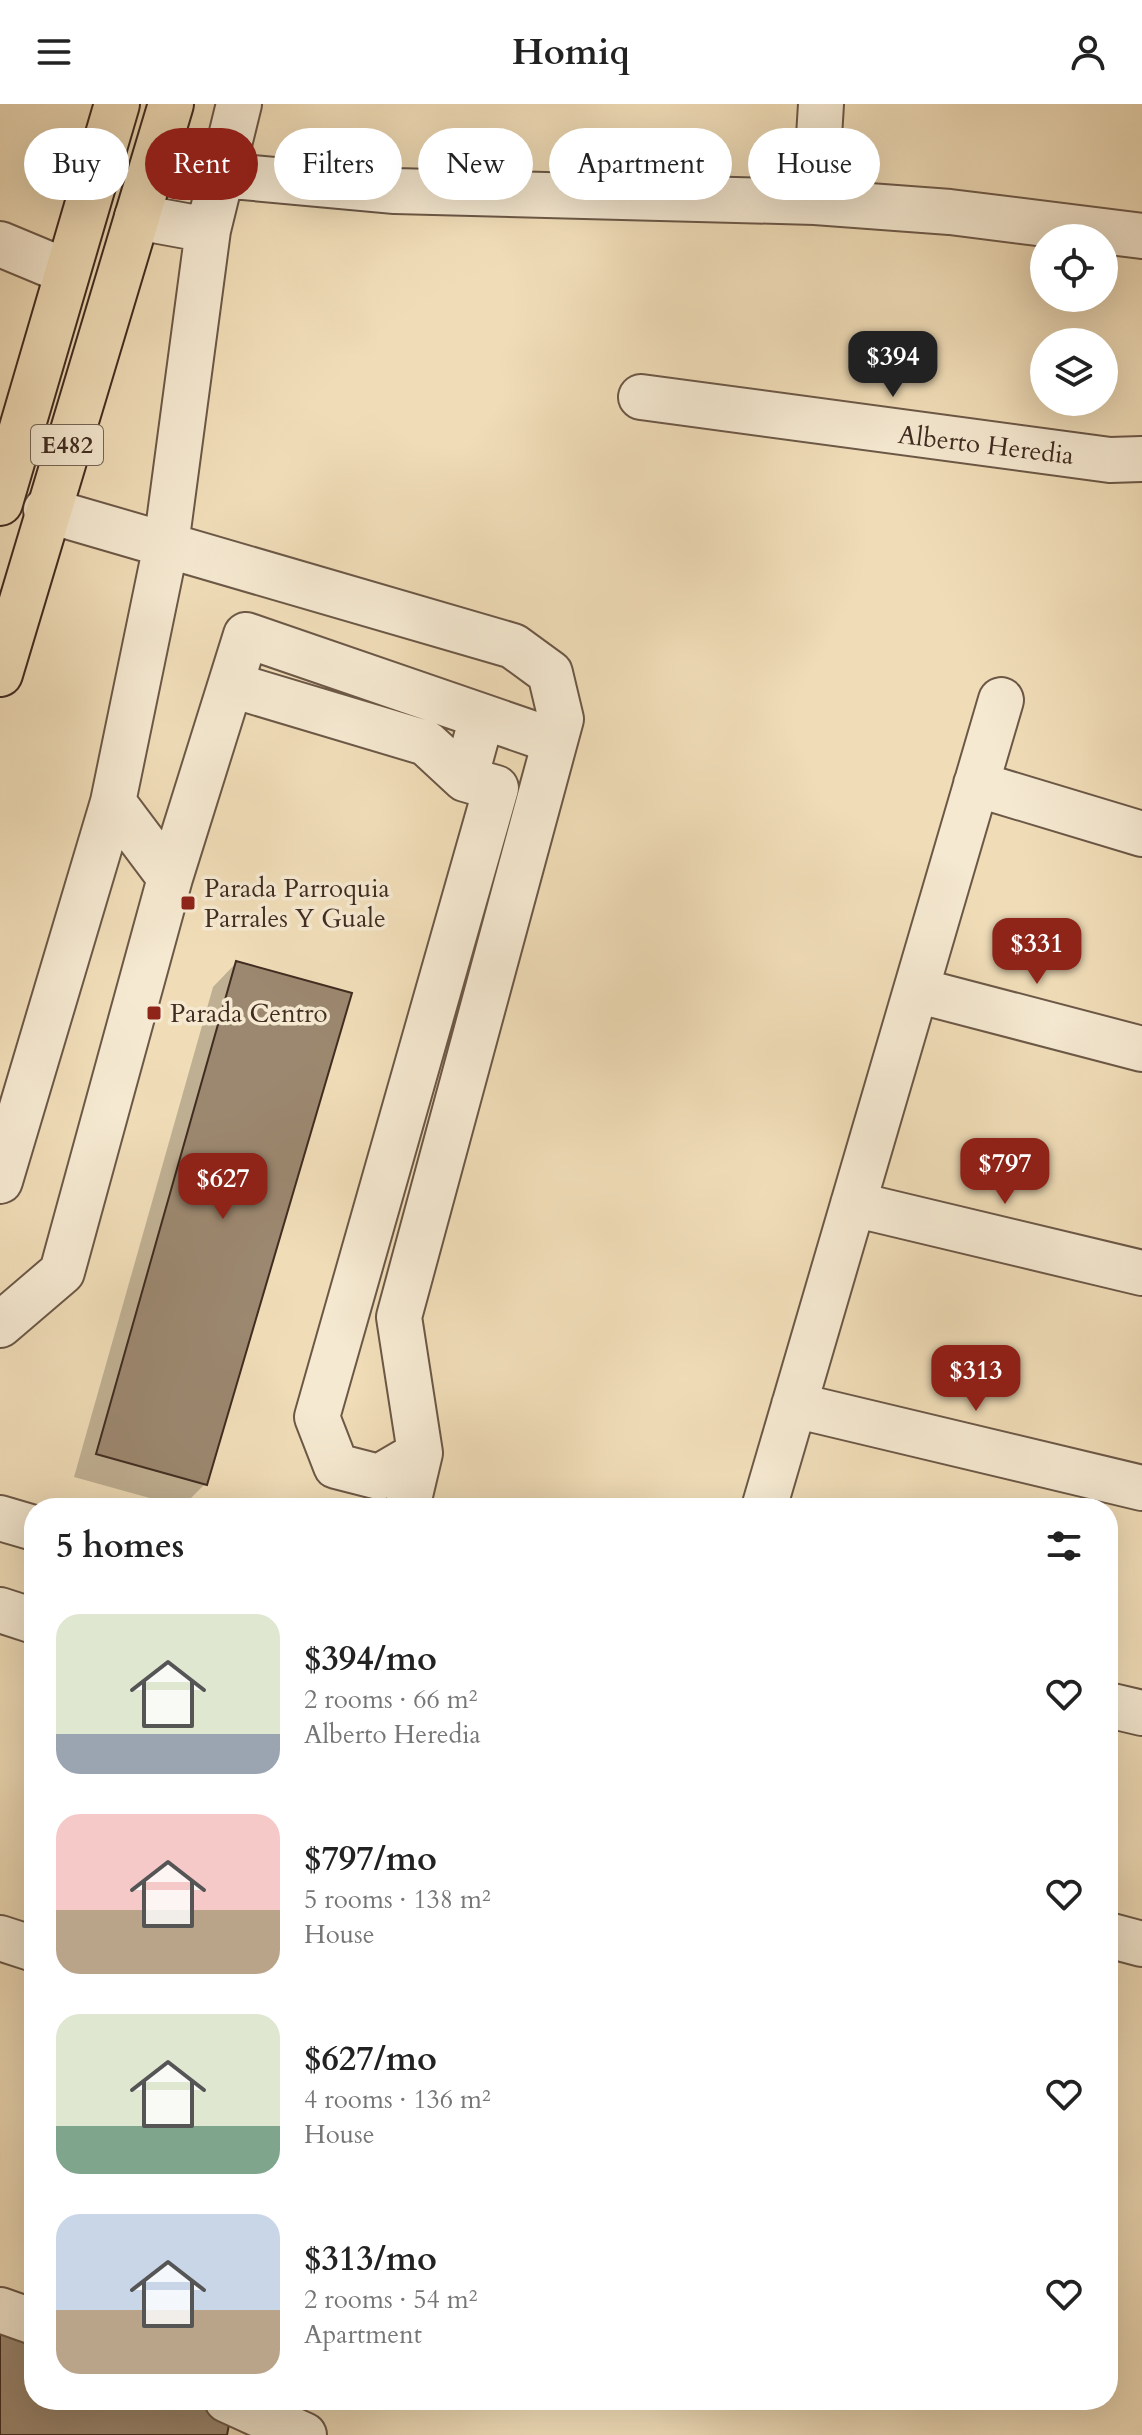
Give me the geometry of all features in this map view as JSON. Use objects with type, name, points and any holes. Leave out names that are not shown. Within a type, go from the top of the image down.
[{"type":"highway","name":"E482","points":[[0,503],[65,271],[117,104]]},
{"type":"highway","name":"E482","points":[[0,674],[46,510],[171,104]]},
{"type":"street","points":[[233,128],[239,104]]},
{"type":"street","points":[[815,202],[821,104]]},
{"type":"street","points":[[258,178],[395,191],[815,202],[950,212],[1142,236]]},
{"type":"street","points":[[0,1181],[113,802],[166,545],[208,230],[215,200]]},
{"type":"street","points":[[137,217],[208,230]]},
{"type":"street","points":[[0,244],[65,271]]},
{"type":"street","name":"Alberto Heredia","points":[[641,397],[1110,460],[1142,459]]},
{"type":"street","points":[[46,510],[513,646],[550,673],[561,719],[399,1317],[420,1453],[409,1498]]},
{"type":"street","points":[[0,1325],[62,1272],[170,878],[246,635],[554,741]]},
{"type":"street","points":[[232,685],[426,743],[465,779],[496,788],[317,1417],[336,1466],[379,1477],[420,1453]]},
{"type":"street","points":[[767,1498],[1001,700]]},
{"type":"street","points":[[465,779],[482,717]]},
{"type":"street","points":[[976,784],[1142,834]]},
{"type":"street","points":[[113,802],[170,878]]},
{"type":"street","points":[[916,990],[1142,1049]]},
{"type":"street","points":[[853,1204],[1142,1273]]},
{"type":"street","points":[[794,1405],[1142,1488]]},
{"type":"street","points":[[0,1518],[24,1525]]},
{"type":"street","points":[[0,1610],[24,1618]]},
{"type":"street","points":[[1118,1707],[1142,1713]]},
{"type":"street","points":[[0,1938],[24,1946]]},
{"type":"street","points":[[1118,1938],[1142,1944]]},
{"type":"street","points":[[0,2310],[24,2318]]},
{"type":"street","points":[[249,2410],[304,2435]]},
{"type":"building","points":[[236,961],[352,993],[207,1485],[96,1454]]},
{"type":"building","points":[[0,2331],[24,2339],[24,2410],[220,2410],[231,2414],[227,2435],[0,2435]]},
{"type":"place","name":"Parada Parroquia Parrales Y Guale","points":[[188,903]]},
{"type":"place","name":"Parada Centro","points":[[154,1013]]}]
